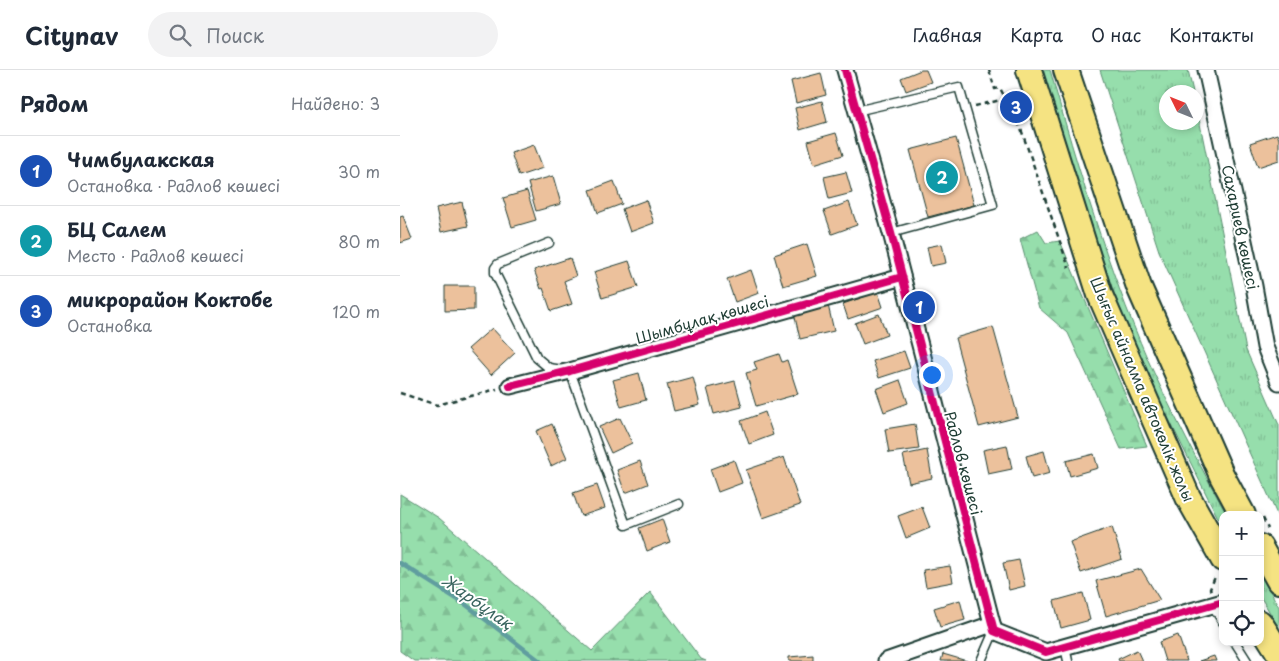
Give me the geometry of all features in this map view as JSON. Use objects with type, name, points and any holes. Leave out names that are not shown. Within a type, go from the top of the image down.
[{"type":"main road","name":"Шығыс айналма автокөлік жолы","points":[[1029,70],[1100,295],[1188,496],[1221,556]]},
{"type":"main road","points":[[1066,70],[1139,287],[1222,476],[1241,511]]},
{"type":"main road","points":[[1264,555],[1279,581]]},
{"type":"main road","points":[[1264,629],[1279,653]]},
{"type":"street","name":"Радлов көшесі","points":[[845,70],[891,233],[993,628]]},
{"type":"street","name":"Сахариев көшесі","points":[[1206,70],[1248,258],[1265,347],[1279,382]]},
{"type":"street","name":"Шымбұлақ көшесі","points":[[510,386],[570,371],[902,277]]},
{"type":"street","points":[[886,661],[993,628],[1046,652],[1066,654],[1218,604]]},
{"type":"lane","points":[[856,111],[959,87],[993,205],[891,233]]},
{"type":"lane","points":[[549,243],[498,264],[495,268],[537,358],[549,368],[570,371],[626,525],[679,504]]},
{"type":"lane","points":[[982,661],[993,628]]},
{"type":"lane","points":[[1238,646],[1247,661]]},
{"type":"path","points":[[990,70],[992,79]]},
{"type":"path","points":[[965,108],[1005,99]]},
{"type":"path","points":[[400,393],[437,405],[510,386]]},
{"type":"green space","points":[[1041,70],[1050,70],[1106,253],[1133,325],[1196,458],[1225,511],[1219,511],[1219,520],[1141,363],[1110,282],[1075,180]]},
{"type":"green space","points":[[1100,70],[1188,70],[1191,85],[1159,85],[1159,130],[1201,130],[1246,350],[1279,425],[1279,519],[1159,251]]},
{"type":"green space","points":[[1038,230],[1046,243],[1060,241],[1147,446],[1121,449],[1068,333],[1039,308],[1020,239]]},
{"type":"green space","points":[[400,494],[439,518],[592,651],[650,592],[701,659],[706,661],[414,661],[400,651]]},
{"type":"green space","points":[[1264,580],[1279,607],[1279,628],[1264,603]]},
{"type":"building","points":[[921,70],[926,70],[931,82],[906,91],[901,78]]},
{"type":"building","points":[[821,73],[826,95],[796,103],[791,81]]},
{"type":"building","points":[[822,101],[827,122],[800,130],[795,108]]},
{"type":"building","points":[[836,133],[843,155],[814,164],[808,141]]},
{"type":"building","points":[[1277,134],[1279,139],[1279,160],[1258,167],[1250,143]]},
{"type":"building","points":[[956,138],[974,205],[928,217],[910,150]]},
{"type":"building","points":[[534,145],[543,168],[519,176],[511,153]]},
{"type":"building","points":[[846,172],[852,193],[829,199],[824,177]]},
{"type":"building","points":[[553,176],[561,204],[536,211],[528,183]]},
{"type":"building","points":[[614,181],[622,204],[598,213],[590,190]]},
{"type":"building","points":[[527,191],[536,220],[512,227],[503,198]]},
{"type":"building","points":[[646,200],[654,223],[630,232],[622,209]]},
{"type":"building","points":[[462,202],[468,226],[441,232],[436,208]]},
{"type":"building","points":[[849,202],[857,225],[832,234],[824,211]]},
{"type":"building","points":[[403,216],[412,239],[400,243],[400,217]]},
{"type":"building","points":[[807,244],[817,276],[783,286],[774,255]]},
{"type":"building","points":[[942,244],[946,263],[931,266],[927,247]]},
{"type":"building","points":[[570,258],[576,276],[564,281],[572,304],[551,311],[534,270]]},
{"type":"building","points":[[629,261],[638,287],[602,298],[594,272]]},
{"type":"building","points":[[751,270],[759,293],[735,302],[727,279]]},
{"type":"building","points":[[445,286],[474,286],[474,310],[445,311]]},
{"type":"building","points":[[878,292],[883,307],[848,319],[843,304]]},
{"type":"building","points":[[828,305],[834,331],[800,339],[794,313]]},
{"type":"building","points":[[879,314],[887,335],[863,344],[855,323]]},
{"type":"building","points":[[993,327],[1018,417],[979,427],[955,338]]},
{"type":"building","points":[[492,328],[515,353],[491,375],[468,349]]},
{"type":"building","points":[[904,351],[910,368],[879,378],[873,361]]},
{"type":"building","points":[[779,354],[782,362],[787,360],[798,394],[756,406],[746,373],[757,370],[754,362]]},
{"type":"building","points":[[639,373],[646,400],[621,407],[613,380]]},
{"type":"building","points":[[693,377],[700,405],[674,411],[667,384]]},
{"type":"building","points":[[900,380],[908,403],[884,412],[876,389]]},
{"type":"building","points":[[735,381],[742,407],[714,414],[707,388]]},
{"type":"building","points":[[765,412],[773,435],[749,444],[741,421]]},
{"type":"building","points":[[620,418],[632,443],[611,453],[599,427]]},
{"type":"building","points":[[552,424],[567,458],[551,466],[536,431]]},
{"type":"building","points":[[915,424],[919,449],[889,453],[885,429]]},
{"type":"building","points":[[1007,445],[1012,469],[988,474],[983,450]]},
{"type":"building","points":[[927,450],[932,478],[909,483],[903,455]]},
{"type":"building","points":[[1044,451],[1050,473],[1032,478],[1026,456]]},
{"type":"building","points":[[1094,454],[1098,468],[1070,476],[1066,461]]},
{"type":"building","points":[[784,457],[800,505],[763,518],[746,470]]},
{"type":"building","points":[[734,460],[742,483],[718,492],[710,469]]},
{"type":"building","points":[[640,461],[648,484],[625,493],[617,470]]},
{"type":"building","points":[[597,485],[605,508],[581,516],[573,493]]},
{"type":"building","points":[[922,507],[930,528],[906,538],[898,516]]},
{"type":"building","points":[[662,519],[670,542],[647,551],[639,528]]},
{"type":"building","points":[[1112,527],[1122,559],[1081,573],[1070,542]]},
{"type":"building","points":[[1019,560],[1025,586],[1009,590],[1003,563]]},
{"type":"building","points":[[950,566],[953,582],[926,587],[923,570]]},
{"type":"building","points":[[1141,569],[1160,600],[1106,616],[1096,581]]},
{"type":"building","points":[[1083,593],[1090,620],[1061,628],[1054,601]]},
{"type":"building","points":[[960,600],[965,620],[940,627],[934,608]]},
{"type":"building","points":[[1178,635],[1187,661],[1165,661],[1159,642]]},
{"type":"building","points":[[1137,650],[1142,661],[1119,661],[1118,659]]},
{"type":"building","points":[[943,654],[967,661],[941,661]]},
{"type":"building","points":[[813,655],[813,661],[789,661],[789,657]]},
{"type":"building","points":[[1214,656],[1216,661],[1199,661]]},
{"type":"waterway","name":"Жарбұлақ","points":[[400,563],[465,604],[540,661]]},
{"type":"cycle path","points":[[845,70],[891,233],[994,631],[1046,652],[1219,603]]},
{"type":"cycle path","points":[[510,386],[570,371],[902,277]]},
{"type":"place","name":"микрорайон Коктобе","points":[[1016,107]]},
{"type":"place","name":"БЦ Салем","points":[[942,177]]},
{"type":"place","name":"Чимбулакская","points":[[919,307]]}]
